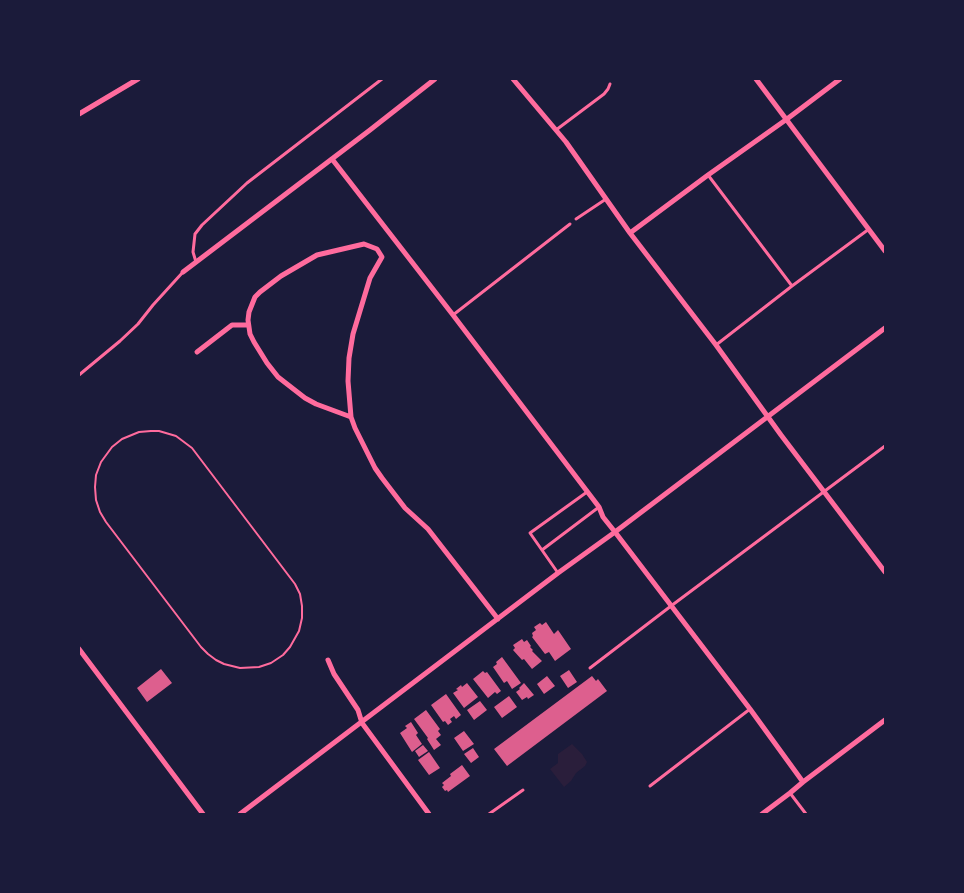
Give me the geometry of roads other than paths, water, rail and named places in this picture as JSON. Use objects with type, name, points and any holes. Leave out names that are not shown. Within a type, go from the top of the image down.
[{"type":"street","points":[[79,114],[138,79]]},
{"type":"street","points":[[183,272],[435,79]]},
{"type":"street","points":[[513,79],[566,142],[630,233],[716,344],[768,417],[885,572]]},
{"type":"street","points":[[756,79],[885,250]]},
{"type":"street","points":[[630,233],[840,79]]},
{"type":"street","points":[[332,159],[587,492],[670,606],[750,709],[803,782]]},
{"type":"street","points":[[351,417],[305,398],[278,376],[261,354],[250,334],[248,325],[249,312],[256,297],[280,276],[317,255],[364,244],[377,249],[382,257],[370,278],[352,342],[348,381],[351,417],[364,447],[382,478],[405,508],[428,529],[498,619]]},
{"type":"street","points":[[197,352],[232,325],[248,325]]},
{"type":"street","points":[[240,814],[885,328]]},
{"type":"street","points":[[79,649],[203,814]]},
{"type":"street","points":[[328,660],[334,674],[358,710],[362,723],[429,814]]},
{"type":"street","points":[[762,814],[885,721]]},
{"type":"lane","points":[[196,262],[193,252],[195,234],[202,225],[247,183],[382,79]]},
{"type":"lane","points":[[556,130],[604,94],[610,84]]},
{"type":"lane","points":[[708,175],[792,286]]},
{"type":"lane","points":[[576,219],[606,199]]},
{"type":"lane","points":[[453,315],[570,224]]},
{"type":"lane","points":[[716,344],[870,229]]},
{"type":"lane","points":[[79,375],[138,324],[153,304],[183,272]]},
{"type":"lane","points":[[590,668],[885,446]]},
{"type":"lane","points":[[558,573],[530,533],[587,492]]},
{"type":"lane","points":[[542,550],[598,507]]},
{"type":"lane","points":[[650,786],[750,709]]},
{"type":"lane","points":[[489,814],[523,790]]},
{"type":"lane","points":[[790,793],[806,814]]}]
